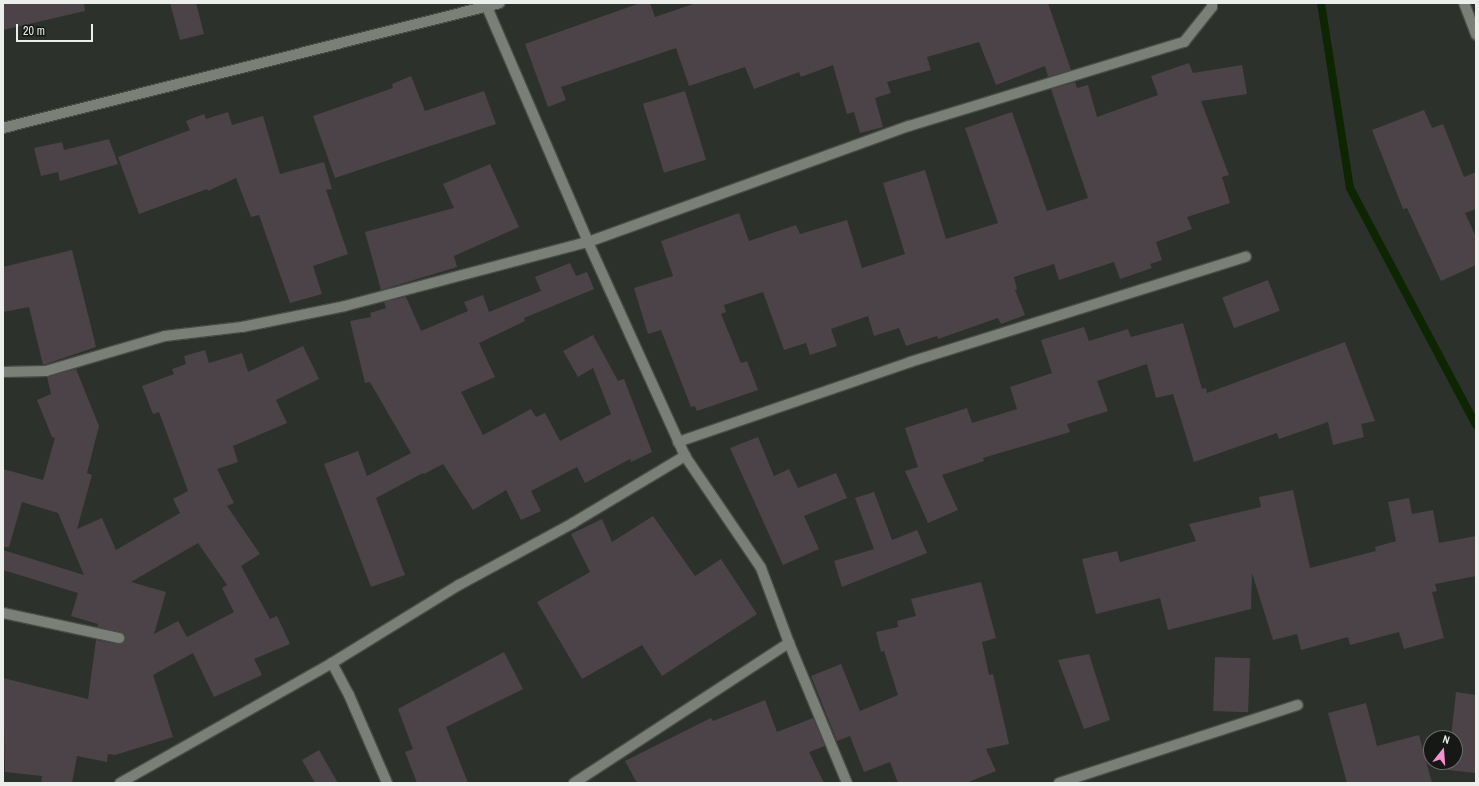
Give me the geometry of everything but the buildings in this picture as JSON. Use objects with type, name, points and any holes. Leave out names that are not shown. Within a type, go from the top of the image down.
[{"type":"street","points":[[3,128],[500,3]]},
{"type":"street","points":[[3,372],[46,371],[164,336],[242,327],[345,306],[588,242],[908,126],[1184,42],[1212,7],[1212,3]]},
{"type":"street","points":[[1464,3],[1476,35]]},
{"type":"street","points":[[487,7],[588,242],[678,442],[685,456],[761,568],[789,643],[847,783]]},
{"type":"street","points":[[678,442],[910,362],[1246,257]]},
{"type":"street","points":[[120,783],[332,663],[459,585],[573,523],[685,456]]},
{"type":"street","points":[[3,613],[119,638]]},
{"type":"street","points":[[574,783],[789,643]]},
{"type":"street","points":[[332,663],[349,695],[387,783]]},
{"type":"street","points":[[1059,783],[1298,705]]},
{"type":"waterway","points":[[1321,3],[1350,188],[1476,425]]}]
